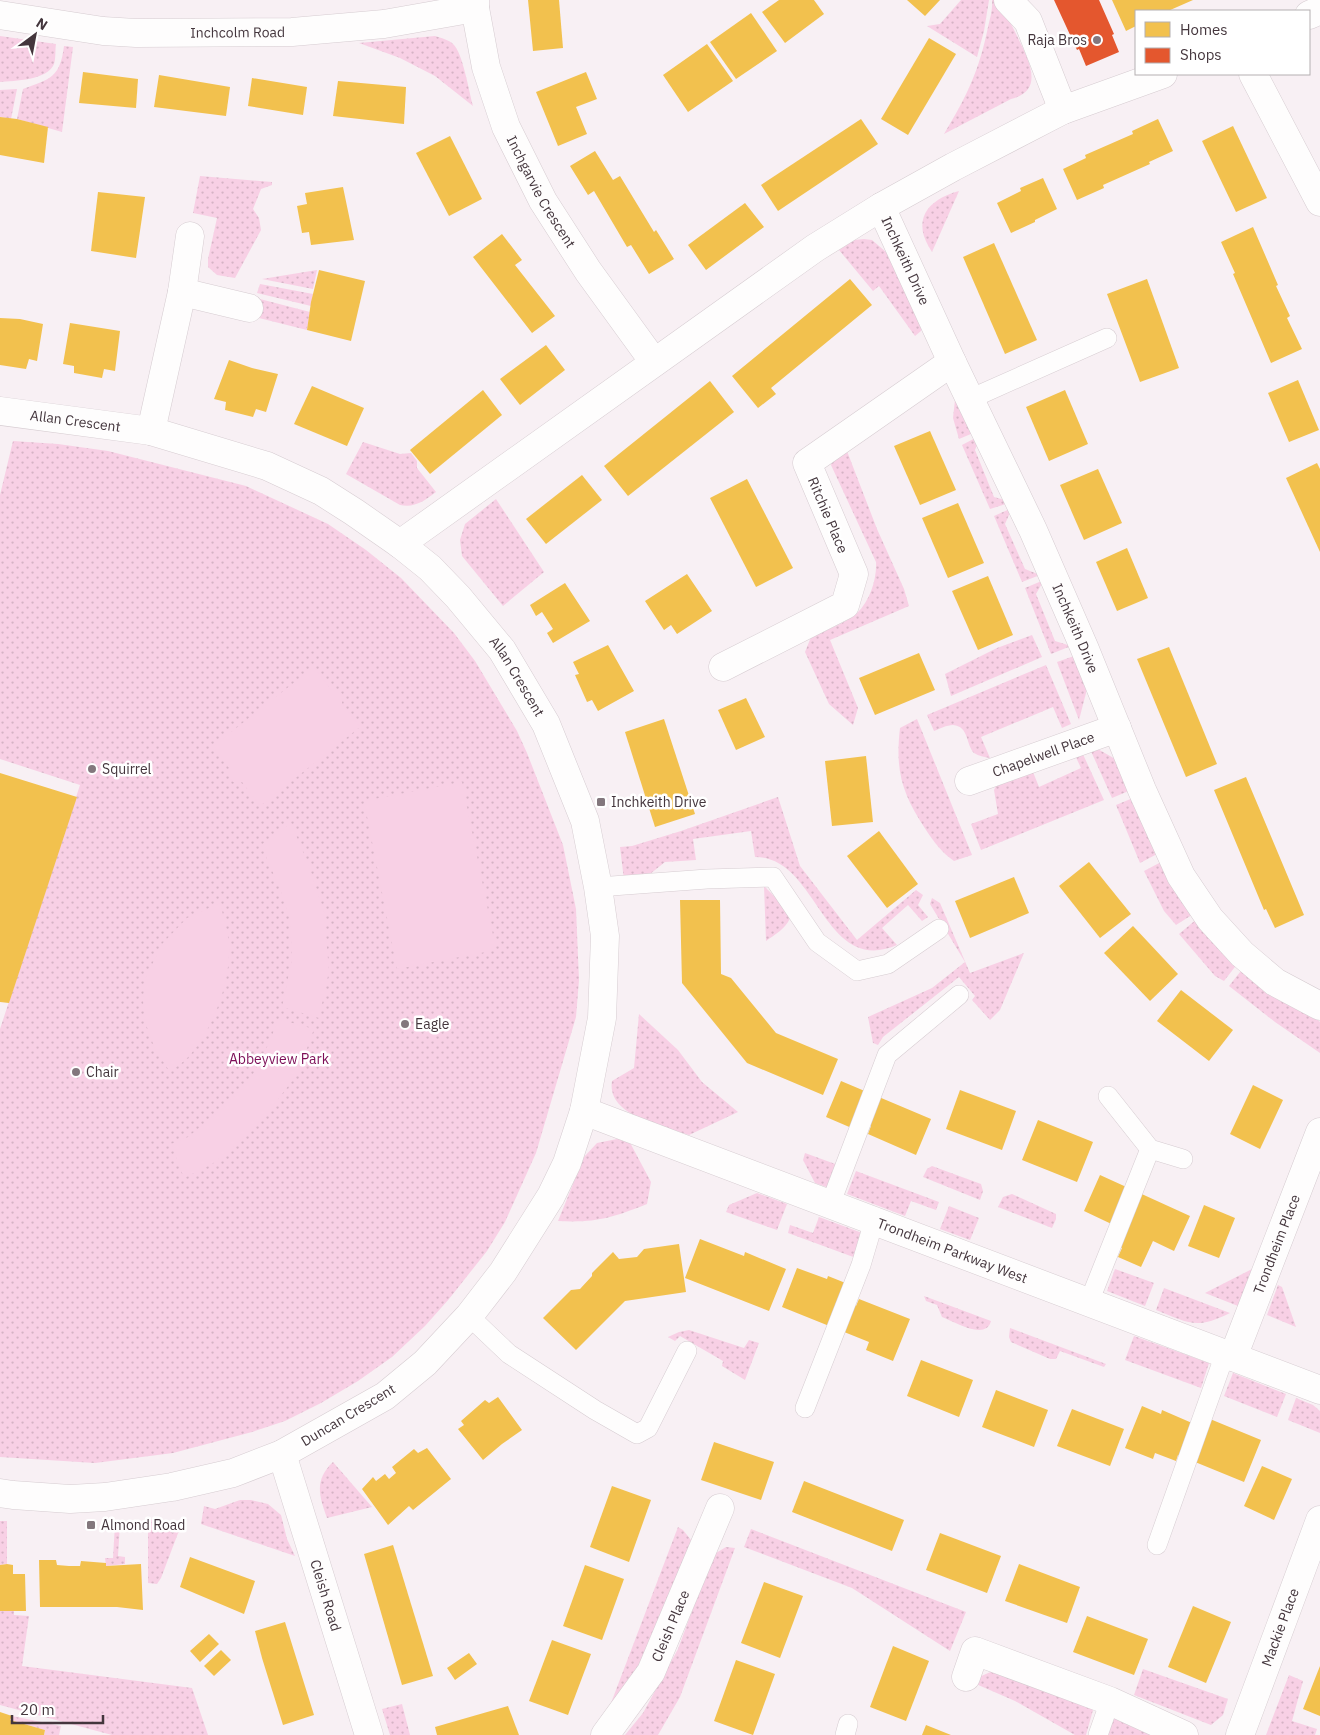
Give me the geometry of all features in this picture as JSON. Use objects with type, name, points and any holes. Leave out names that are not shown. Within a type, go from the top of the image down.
[{"type":"street","points":[[1008,0],[1028,21],[1063,110]]},
{"type":"street","name":"Inchcolm Road","points":[[0,15],[136,33],[292,32],[384,24],[475,4]]},
{"type":"street","name":"Inchgarvie Crescent","points":[[475,4],[486,67],[506,127],[543,201],[588,271],[654,362]]},
{"type":"street","name":"Inchkeith Drive","points":[[400,544],[815,248],[881,207],[1063,110],[1160,75]]},
{"type":"street","points":[[1254,75],[1320,202]]},
{"type":"street","name":"Inchkeith Drive","points":[[881,207],[952,362],[1033,530],[1142,790],[1181,876],[1210,919],[1242,954],[1275,982],[1320,1006]]},
{"type":"street","points":[[151,431],[182,292],[190,236]]},
{"type":"street","points":[[182,292],[249,308]]},
{"type":"street","name":"Ritchie Place","points":[[723,667],[845,605],[854,574],[807,463],[952,362]]},
{"type":"street","name":"Allan Crescent","points":[[0,411],[151,431],[266,466],[321,491],[354,512],[400,544],[430,568],[458,597],[502,650],[546,724],[585,821],[605,936],[602,1018],[584,1111]]},
{"type":"street","name":"Chapelwell Place","points":[[967,778],[1117,728]]},
{"type":"street","name":"Trondheim Parkway West","points":[[584,1111],[1320,1390]]},
{"type":"street","name":"Duncan Crescent","points":[[0,1493],[70,1499],[105,1497],[172,1487],[234,1472],[282,1454],[384,1396],[425,1363],[469,1316],[503,1272],[551,1196],[567,1164],[584,1111]]},
{"type":"street","name":"Trondheim Place","points":[[1229,1355],[1320,1132]]},
{"type":"street","name":"Cleish Road","points":[[282,1454],[370,1735]]},
{"type":"street","name":"Cleish Place","points":[[604,1735],[651,1672],[720,1508]]},
{"type":"street","name":"Mackie Place","points":[[1240,1735],[1320,1520]]},
{"type":"street","points":[[966,1677],[979,1641],[1184,1735]]},
{"type":"lane","points":[[970,399],[1107,338]]},
{"type":"lane","points":[[598,888],[707,879],[773,877],[817,942],[857,971],[888,964],[939,929]]},
{"type":"lane","points":[[830,1205],[887,1055],[959,995]]},
{"type":"lane","points":[[1108,1096],[1150,1148],[1183,1159]]},
{"type":"lane","points":[[1089,1302],[1150,1148]]},
{"type":"lane","points":[[805,1408],[860,1265],[874,1221]]},
{"type":"lane","points":[[469,1316],[509,1354],[595,1410],[637,1434],[648,1428],[687,1351]]},
{"type":"lane","points":[[1157,1545],[1229,1355]]},
{"type":"lane","points":[[1098,1735],[1110,1701]]},
{"type":"green space","points":[[961,0],[989,0],[977,57],[927,26],[940,24]]},
{"type":"green space","points":[[992,0],[998,0],[1022,47],[1030,65],[1031,82],[1028,89],[1022,95],[944,134],[966,95],[976,70],[990,17]]},
{"type":"green space","points":[[0,36],[56,44],[54,64],[45,73],[30,79],[0,82]]},
{"type":"green space","points":[[435,36],[449,41],[457,49],[463,64],[473,106],[435,76],[400,58],[359,43]]},
{"type":"green space","points":[[64,46],[73,47],[62,132],[17,119],[23,89],[52,76],[60,65]]},
{"type":"green space","points":[[17,89],[11,119],[0,117],[0,90]]},
{"type":"green space","points":[[200,176],[272,182],[272,185],[261,189],[253,209],[259,218],[261,230],[235,278],[217,275],[208,267],[217,218],[193,213]]},
{"type":"green space","points":[[959,191],[932,252],[923,231],[925,213],[938,200]]},
{"type":"green space","points":[[854,240],[872,240],[886,252],[923,325],[921,331],[915,336],[879,286],[873,291],[839,250]]},
{"type":"green space","points":[[317,270],[313,289],[262,279]]},
{"type":"green space","points":[[260,284],[313,294],[311,306],[257,293]]},
{"type":"green space","points":[[256,298],[310,312],[307,330],[251,316]]},
{"type":"green space","points":[[957,382],[978,431],[959,439],[953,418]]},
{"type":"green space","points":[[981,435],[975,450],[994,497],[1009,503],[990,509],[962,445]]},
{"type":"green space","name":"Abbeyview Park","points":[[13,441],[58,444],[108,451],[246,486],[328,524],[366,550],[401,578],[454,633],[475,661],[517,731],[563,845],[576,909],[579,980],[576,1017],[536,1153],[505,1222],[487,1251],[449,1299],[425,1326],[392,1357],[358,1381],[321,1403],[285,1421],[252,1432],[173,1453],[95,1463],[0,1457],[0,1029],[80,785],[0,759],[0,495]]},
{"type":"green space","points":[[363,442],[400,454],[411,453],[417,461],[417,468],[436,492],[415,505],[400,505],[346,474]]},
{"type":"green space","points":[[845,446],[877,529],[904,589],[909,606],[830,640],[858,708],[853,725],[829,704],[805,652],[811,637],[847,620],[862,608],[872,589],[875,575],[876,562],[831,465],[834,455]]},
{"type":"green space","points":[[496,499],[544,572],[503,606],[462,556],[460,540],[465,524]]},
{"type":"green space","points":[[1012,508],[1005,524],[1025,569],[1040,575],[1022,582],[994,516]]},
{"type":"green space","points":[[1044,580],[1036,594],[1055,641],[1071,646],[1051,654],[1025,588]]},
{"type":"green space","points":[[1032,635],[1042,657],[951,696],[945,674],[997,648]]},
{"type":"green space","points":[[1074,656],[1086,683],[1086,693],[1079,720],[1057,662]]},
{"type":"green space","points":[[1046,665],[1071,724],[1062,728],[1053,707],[981,737],[990,758],[974,753],[971,750],[965,732],[958,726],[948,726],[934,731],[927,715]]},
{"type":"green space","points":[[314,667],[332,691],[339,691],[343,695],[342,703],[360,727],[260,806],[242,782],[233,782],[230,778],[230,769],[212,747]]},
{"type":"green space","points":[[917,719],[972,855],[954,861],[939,847],[926,830],[911,805],[902,782],[899,757],[900,728]]},
{"type":"green space","points":[[1096,748],[1117,760],[1131,790],[1112,798],[1090,749]]},
{"type":"green space","points":[[1072,749],[1081,750],[1104,800],[981,850],[971,824],[998,814],[994,790],[999,780],[1031,767],[1039,787],[1081,768]]},
{"type":"green space","points":[[462,782],[496,950],[397,969],[364,801]]},
{"type":"green space","points":[[778,797],[800,866],[857,940],[916,890],[923,895],[918,905],[928,917],[922,921],[908,905],[882,928],[897,945],[872,950],[852,945],[836,931],[793,875],[776,862],[755,857],[751,831],[693,839],[696,860],[665,862],[650,874],[624,880],[620,847],[632,846],[681,831]]},
{"type":"green space","points":[[1133,798],[1159,853],[1140,863],[1116,805]]},
{"type":"green space","points":[[291,823],[309,866],[324,912],[329,971],[319,1018],[282,1007],[292,959],[290,920],[280,889],[261,845]]},
{"type":"green space","points":[[1163,861],[1195,913],[1176,925],[1164,911],[1144,871]]},
{"type":"green space","points":[[764,886],[791,913],[785,926],[766,941]]},
{"type":"green space","points":[[932,898],[940,903],[970,973],[1024,953],[1000,1010],[990,1020],[972,1000],[975,996],[959,977],[883,1037],[878,1045],[873,1043],[868,1017],[932,988],[965,962],[930,904]]},
{"type":"green space","points":[[220,903],[229,944],[229,958],[224,988],[213,1017],[199,1044],[188,1057],[170,1072],[155,1049],[145,1022],[143,1000],[145,979],[162,944],[187,918]]},
{"type":"green space","points":[[1198,918],[1238,963],[1224,981],[1215,976],[1179,934]]},
{"type":"green space","points":[[1244,967],[1320,1022],[1320,1053],[1275,1022],[1229,986]]},
{"type":"green space","points":[[639,1014],[678,1050],[702,1082],[738,1112],[689,1135],[639,1118],[618,1103],[613,1093],[612,1081],[634,1068]]},
{"type":"green space","points":[[278,1019],[314,1029],[298,1073],[263,1119],[231,1149],[212,1164],[184,1178],[171,1144],[188,1137],[222,1109],[250,1080],[270,1041]]},
{"type":"green space","points":[[627,1137],[651,1182],[647,1204],[624,1213],[593,1220],[558,1221],[584,1157],[597,1143]]},
{"type":"green space","points":[[805,1153],[838,1165],[829,1188],[815,1183],[803,1160]]},
{"type":"green space","points":[[932,1166],[981,1184],[983,1191],[980,1200],[923,1177],[927,1169]]},
{"type":"green space","points":[[856,1171],[939,1202],[936,1210],[911,1201],[905,1216],[847,1194]]},
{"type":"green space","points":[[757,1193],[787,1204],[777,1230],[726,1212],[729,1205]]},
{"type":"green space","points":[[1012,1194],[1056,1214],[1052,1228],[998,1207],[1003,1197]]},
{"type":"green space","points":[[949,1206],[979,1218],[970,1240],[940,1229]]},
{"type":"green space","points":[[819,1217],[865,1234],[856,1258],[788,1233],[790,1225],[813,1233]]},
{"type":"green space","points":[[1254,1268],[1238,1306],[1205,1293]]},
{"type":"green space","points":[[1115,1269],[1154,1283],[1145,1306],[1107,1291]]},
{"type":"green space","points":[[1278,1285],[1282,1287],[1296,1327],[1267,1315]]},
{"type":"green space","points":[[1164,1288],[1230,1313],[1209,1322],[1200,1323],[1177,1318],[1156,1310]]},
{"type":"green space","points":[[924,1296],[991,1321],[988,1327],[983,1330],[962,1326],[942,1317],[937,1305],[926,1301]]},
{"type":"green space","points":[[1010,1328],[1106,1364],[1104,1367],[1060,1351],[1056,1359],[1050,1359],[1011,1342],[1009,1337]]},
{"type":"green space","points":[[689,1330],[744,1348],[749,1340],[759,1343],[745,1380],[722,1366],[723,1361],[680,1336],[675,1341],[668,1337]]},
{"type":"green space","points":[[1134,1336],[1209,1363],[1201,1388],[1125,1360]]},
{"type":"green space","points":[[1233,1373],[1286,1394],[1277,1417],[1224,1396]]},
{"type":"green space","points":[[1296,1398],[1313,1405],[1320,1411],[1320,1433],[1288,1420]]},
{"type":"green space","points":[[333,1462],[372,1507],[327,1518],[320,1495],[320,1488],[323,1475]]},
{"type":"green space","points":[[240,1500],[251,1500],[268,1504],[281,1515],[287,1539],[295,1556],[201,1524],[204,1506],[215,1509]]},
{"type":"green space","points":[[157,1519],[180,1528],[157,1584],[148,1583],[148,1520]]},
{"type":"green space","points":[[0,1521],[7,1521],[7,1564],[0,1565]]},
{"type":"green space","points":[[115,1524],[120,1524],[118,1556],[125,1557],[125,1564],[106,1566],[105,1558],[113,1558]]},
{"type":"green space","points":[[678,1527],[691,1540],[689,1551],[643,1666],[611,1703]]},
{"type":"green space","points":[[751,1529],[966,1612],[950,1651],[852,1588],[744,1547]]},
{"type":"green space","points":[[726,1547],[735,1548],[680,1697],[658,1735],[625,1735],[643,1713],[678,1649],[716,1553]]},
{"type":"green space","points":[[0,1611],[14,1611],[14,1615],[29,1616],[22,1666],[192,1688],[208,1735],[112,1735],[0,1705]]},
{"type":"green space","points":[[1143,1669],[1228,1699],[1223,1715],[1211,1725],[1134,1695]]},
{"type":"green space","points":[[995,1670],[1090,1703],[1093,1710],[1086,1735],[1075,1735],[1015,1701],[976,1684],[979,1677]]},
{"type":"green space","points":[[1289,1675],[1303,1681],[1292,1721],[1317,1729],[1315,1735],[1266,1735]]},
{"type":"green space","points":[[402,1704],[410,1735],[390,1735],[382,1709]]},
{"type":"green space","points":[[12,1716],[61,1726],[59,1735],[44,1735],[45,1730],[10,1720]]},
{"type":"green space","points":[[1115,1718],[1173,1735],[1105,1735],[1108,1726]]},
{"type":"building: Homes","points":[[528,0],[559,0],[563,48],[533,51]]},
{"type":"building: Homes","points":[[779,0],[814,0],[824,14],[785,43],[762,12]]},
{"type":"building: Homes","points":[[907,0],[940,0],[925,16]]},
{"type":"building: Homes","points":[[1112,0],[1193,0],[1170,10],[1135,10],[1135,26],[1126,31]]},
{"type":"building: Homes","points":[[751,13],[777,51],[736,79],[710,42]]},
{"type":"building: Homes","points":[[929,38],[956,54],[908,135],[881,119]]},
{"type":"building: Homes","points":[[707,44],[733,81],[688,112],[663,75]]},
{"type":"building: Homes","points":[[83,72],[138,79],[136,108],[79,103]]},
{"type":"building: Homes","points":[[586,72],[597,99],[576,107],[587,134],[558,146],[536,92]]},
{"type":"building: Homes","points":[[159,75],[230,87],[226,116],[154,107]]},
{"type":"building: Homes","points":[[252,78],[307,87],[303,115],[248,106]]},
{"type":"building: Homes","points":[[338,81],[406,87],[404,124],[333,116]]},
{"type":"building: Homes","points":[[0,117],[17,119],[48,127],[44,163],[0,155]]},
{"type":"building: Homes","points":[[861,119],[878,144],[778,211],[761,185]]},
{"type":"building: Homes","points":[[1158,119],[1173,151],[1149,162],[1150,164],[1103,185],[1104,188],[1077,200],[1063,169],[1086,158],[1085,155],[1133,134],[1132,131]]},
{"type":"building: Homes","points":[[1233,126],[1267,198],[1236,212],[1202,141]]},
{"type":"building: Homes","points":[[450,136],[482,199],[449,216],[416,153]]},
{"type":"building: Homes","points":[[595,151],[613,180],[620,176],[654,232],[656,230],[674,259],[649,274],[631,245],[627,247],[594,191],[588,195],[570,166]]},
{"type":"building: Homes","points":[[1043,178],[1057,209],[1011,233],[997,203],[1021,191],[1020,188]]},
{"type":"building: Homes","points":[[343,187],[354,240],[311,245],[309,232],[302,233],[297,206],[307,204],[305,193]]},
{"type":"building: Homes","points":[[98,192],[145,197],[136,258],[91,251]]},
{"type":"building: Homes","points":[[745,203],[764,227],[706,270],[688,245]]},
{"type":"building: Homes","points":[[1253,227],[1290,316],[1287,318],[1302,349],[1271,363],[1221,242]]},
{"type":"building: Homes","points":[[502,234],[522,260],[515,265],[555,316],[532,333],[473,257]]},
{"type":"building: Homes","points":[[994,243],[1037,340],[1005,354],[963,257]]},
{"type":"building: Homes","points":[[319,270],[365,281],[351,341],[307,330],[311,302]]},
{"type":"building: Homes","points":[[850,279],[872,305],[771,388],[776,394],[758,408],[732,376]]},
{"type":"building: Homes","points":[[1147,279],[1179,368],[1140,382],[1107,294]]},
{"type":"building: Homes","points":[[0,318],[20,319],[43,324],[37,361],[29,359],[26,369],[0,365]]},
{"type":"building: Homes","points":[[70,323],[120,331],[115,371],[104,369],[102,378],[74,373],[74,366],[63,364]]},
{"type":"building: Homes","points":[[546,345],[565,370],[520,405],[500,379]]},
{"type":"building: Homes","points":[[229,360],[278,374],[266,412],[256,409],[253,417],[225,410],[226,402],[214,399]]},
{"type":"building: Homes","points":[[1298,380],[1319,430],[1289,442],[1268,393]]},
{"type":"building: Homes","points":[[710,381],[734,412],[628,496],[604,466]]},
{"type":"building: Homes","points":[[312,386],[364,408],[347,446],[294,424]]},
{"type":"building: Homes","points":[[483,390],[502,415],[430,474],[410,450]]},
{"type":"building: Homes","points":[[1065,390],[1088,444],[1049,461],[1026,407]]},
{"type":"building: Homes","points":[[930,431],[956,490],[920,505],[894,446]]},
{"type":"building: Homes","points":[[1317,463],[1320,469],[1320,552],[1286,478]]},
{"type":"building: Homes","points":[[1098,469],[1122,523],[1084,540],[1060,485]]},
{"type":"building: Homes","points":[[582,475],[602,500],[546,544],[526,519]]},
{"type":"building: Homes","points":[[747,479],[793,568],[756,587],[710,498]]},
{"type":"building: Homes","points":[[958,503],[984,563],[948,578],[922,518]]},
{"type":"building: Homes","points":[[1127,548],[1148,598],[1117,611],[1096,562]]},
{"type":"building: Homes","points":[[687,574],[712,611],[677,634],[671,625],[664,630],[645,601]]},
{"type":"building: Homes","points":[[988,576],[1013,635],[978,650],[952,591]]},
{"type":"building: Homes","points":[[565,583],[590,621],[553,643],[547,633],[553,629],[542,612],[536,616],[530,605]]},
{"type":"building: Homes","points":[[608,645],[634,691],[598,711],[592,700],[587,702],[575,675],[579,674],[573,662]]},
{"type":"building: Homes","points":[[1169,647],[1217,764],[1186,777],[1137,659]]},
{"type":"building: Homes","points":[[919,653],[935,690],[875,715],[859,678]]},
{"type":"building: Homes","points":[[746,698],[765,737],[736,750],[718,710]]},
{"type":"building: Homes","points":[[664,719],[695,814],[655,827],[625,732]]},
{"type":"building: Homes","points":[[866,756],[873,822],[832,826],[825,761]]},
{"type":"building: Homes","points":[[0,773],[77,797],[9,1003],[0,1002]]},
{"type":"building: Homes","points":[[1246,777],[1304,915],[1275,928],[1266,909],[1264,910],[1214,790]]},
{"type":"building: Homes","points":[[879,831],[918,884],[887,908],[847,856]]},
{"type":"building: Homes","points":[[1089,862],[1131,914],[1100,938],[1059,886]]},
{"type":"building: Homes","points":[[1014,877],[1029,913],[970,938],[955,901]]},
{"type":"building: Homes","points":[[680,900],[720,900],[721,974],[731,978],[776,1033],[838,1059],[823,1095],[747,1063],[682,983]]},
{"type":"building: Homes","points":[[1133,926],[1178,974],[1150,1001],[1104,953]]},
{"type":"building: Homes","points":[[1181,990],[1233,1030],[1209,1061],[1157,1021]]},
{"type":"building: Homes","points":[[841,1081],[931,1119],[916,1155],[868,1134],[871,1126],[857,1120],[854,1129],[826,1117]]},
{"type":"building: Homes","points":[[1253,1085],[1283,1100],[1260,1149],[1230,1134]]},
{"type":"building: Homes","points":[[960,1090],[1016,1111],[1002,1150],[946,1129]]},
{"type":"building: Homes","points":[[1038,1120],[1093,1142],[1077,1182],[1022,1160]]},
{"type":"building: Homes","points":[[1100,1175],[1190,1216],[1174,1251],[1153,1241],[1141,1267],[1118,1257],[1122,1248],[1116,1245],[1122,1229],[1084,1211]]},
{"type":"building: Homes","points":[[1204,1205],[1235,1218],[1219,1258],[1188,1246]]},
{"type":"building: Homes","points":[[700,1239],[744,1256],[745,1252],[786,1269],[769,1311],[685,1278]]},
{"type":"building: Homes","points":[[679,1244],[686,1292],[625,1301],[576,1350],[543,1318],[571,1290],[580,1289],[592,1276],[592,1273],[613,1252],[619,1259],[637,1257],[644,1249]]},
{"type":"building: Homes","points":[[797,1268],[827,1279],[828,1276],[848,1284],[842,1300],[856,1306],[859,1299],[910,1319],[893,1361],[866,1350],[869,1342],[782,1307]]},
{"type":"building: Homes","points":[[921,1360],[973,1380],[959,1417],[907,1396]]},
{"type":"building: Homes","points":[[996,1390],[1048,1410],[1034,1447],[982,1427]]},
{"type":"building: Homes","points":[[498,1397],[522,1430],[483,1460],[458,1429],[464,1425],[461,1421],[485,1400],[489,1403]]},
{"type":"building: Homes","points":[[1142,1406],[1161,1414],[1162,1410],[1192,1423],[1210,1419],[1261,1440],[1244,1482],[1178,1455],[1176,1461],[1155,1453],[1153,1459],[1125,1448]]},
{"type":"building: Homes","points":[[1072,1409],[1124,1429],[1110,1466],[1057,1446]]},
{"type":"building: Homes","points":[[714,1442],[774,1462],[761,1500],[701,1480]]},
{"type":"building: Homes","points":[[427,1448],[451,1479],[413,1510],[409,1506],[388,1525],[362,1489],[373,1477],[376,1481],[385,1474],[389,1479],[396,1473],[392,1467],[414,1449],[418,1453]]},
{"type":"building: Homes","points":[[1262,1466],[1292,1479],[1274,1520],[1244,1506]]},
{"type":"building: Homes","points":[[804,1481],[904,1520],[892,1551],[792,1512]]},
{"type":"building: Homes","points":[[612,1486],[651,1500],[629,1562],[590,1547]]},
{"type":"building: Homes","points":[[940,1533],[1001,1556],[987,1593],[926,1570]]},
{"type":"building: Homes","points":[[393,1545],[433,1676],[402,1685],[364,1554]]},
{"type":"building: Homes","points":[[190,1557],[255,1581],[244,1614],[180,1587]]},
{"type":"building: Homes","points":[[39,1560],[56,1560],[57,1565],[69,1566],[80,1566],[81,1561],[106,1563],[106,1566],[141,1564],[143,1610],[117,1607],[40,1607]]},
{"type":"building: Homes","points":[[1019,1564],[1080,1587],[1067,1623],[1005,1601]]},
{"type":"building: Homes","points":[[0,1565],[13,1565],[13,1574],[25,1574],[26,1611],[0,1611]]},
{"type":"building: Homes","points":[[585,1565],[624,1579],[602,1640],[563,1626]]},
{"type":"building: Homes","points":[[764,1582],[803,1596],[780,1658],[741,1643]]},
{"type":"building: Homes","points":[[1193,1606],[1231,1622],[1206,1683],[1168,1667]]},
{"type":"building: Homes","points":[[1087,1616],[1148,1639],[1134,1675],[1073,1652]]},
{"type":"building: Homes","points":[[285,1622],[314,1715],[283,1725],[255,1631]]},
{"type":"building: Homes","points":[[209,1634],[219,1644],[200,1662],[190,1651]]},
{"type":"building: Homes","points":[[552,1640],[591,1654],[568,1715],[529,1701]]},
{"type":"building: Homes","points":[[893,1646],[929,1661],[906,1721],[870,1707]]},
{"type":"building: Homes","points":[[221,1650],[231,1660],[214,1676],[204,1666]]},
{"type":"building: Homes","points":[[469,1653],[477,1664],[455,1680],[447,1668]]},
{"type":"building: Homes","points":[[736,1660],[775,1674],[753,1735],[714,1721]]},
{"type":"building: Homes","points":[[1320,1666],[1320,1716],[1303,1709]]},
{"type":"building: Homes","points":[[508,1706],[519,1735],[437,1735],[435,1727]]},
{"type":"building: Homes","points":[[0,1712],[12,1716],[10,1720],[45,1730],[44,1735],[0,1735]]},
{"type":"building: Homes","points":[[926,1725],[951,1735],[922,1735]]},
{"type":"building: Shops","points":[[1054,0],[1099,0],[1114,34],[1112,35],[1119,52],[1086,66]]},
{"type":"place","name":"Raja Bros","points":[[1097,40]]},
{"type":"place","name":"Squirrel","points":[[92,769]]},
{"type":"place","name":"Inchkeith Drive","points":[[601,802]]},
{"type":"place","name":"Eagle","points":[[405,1024]]},
{"type":"place","name":"Chair","points":[[76,1072]]},
{"type":"place","name":"Almond Road","points":[[91,1525]]}]
